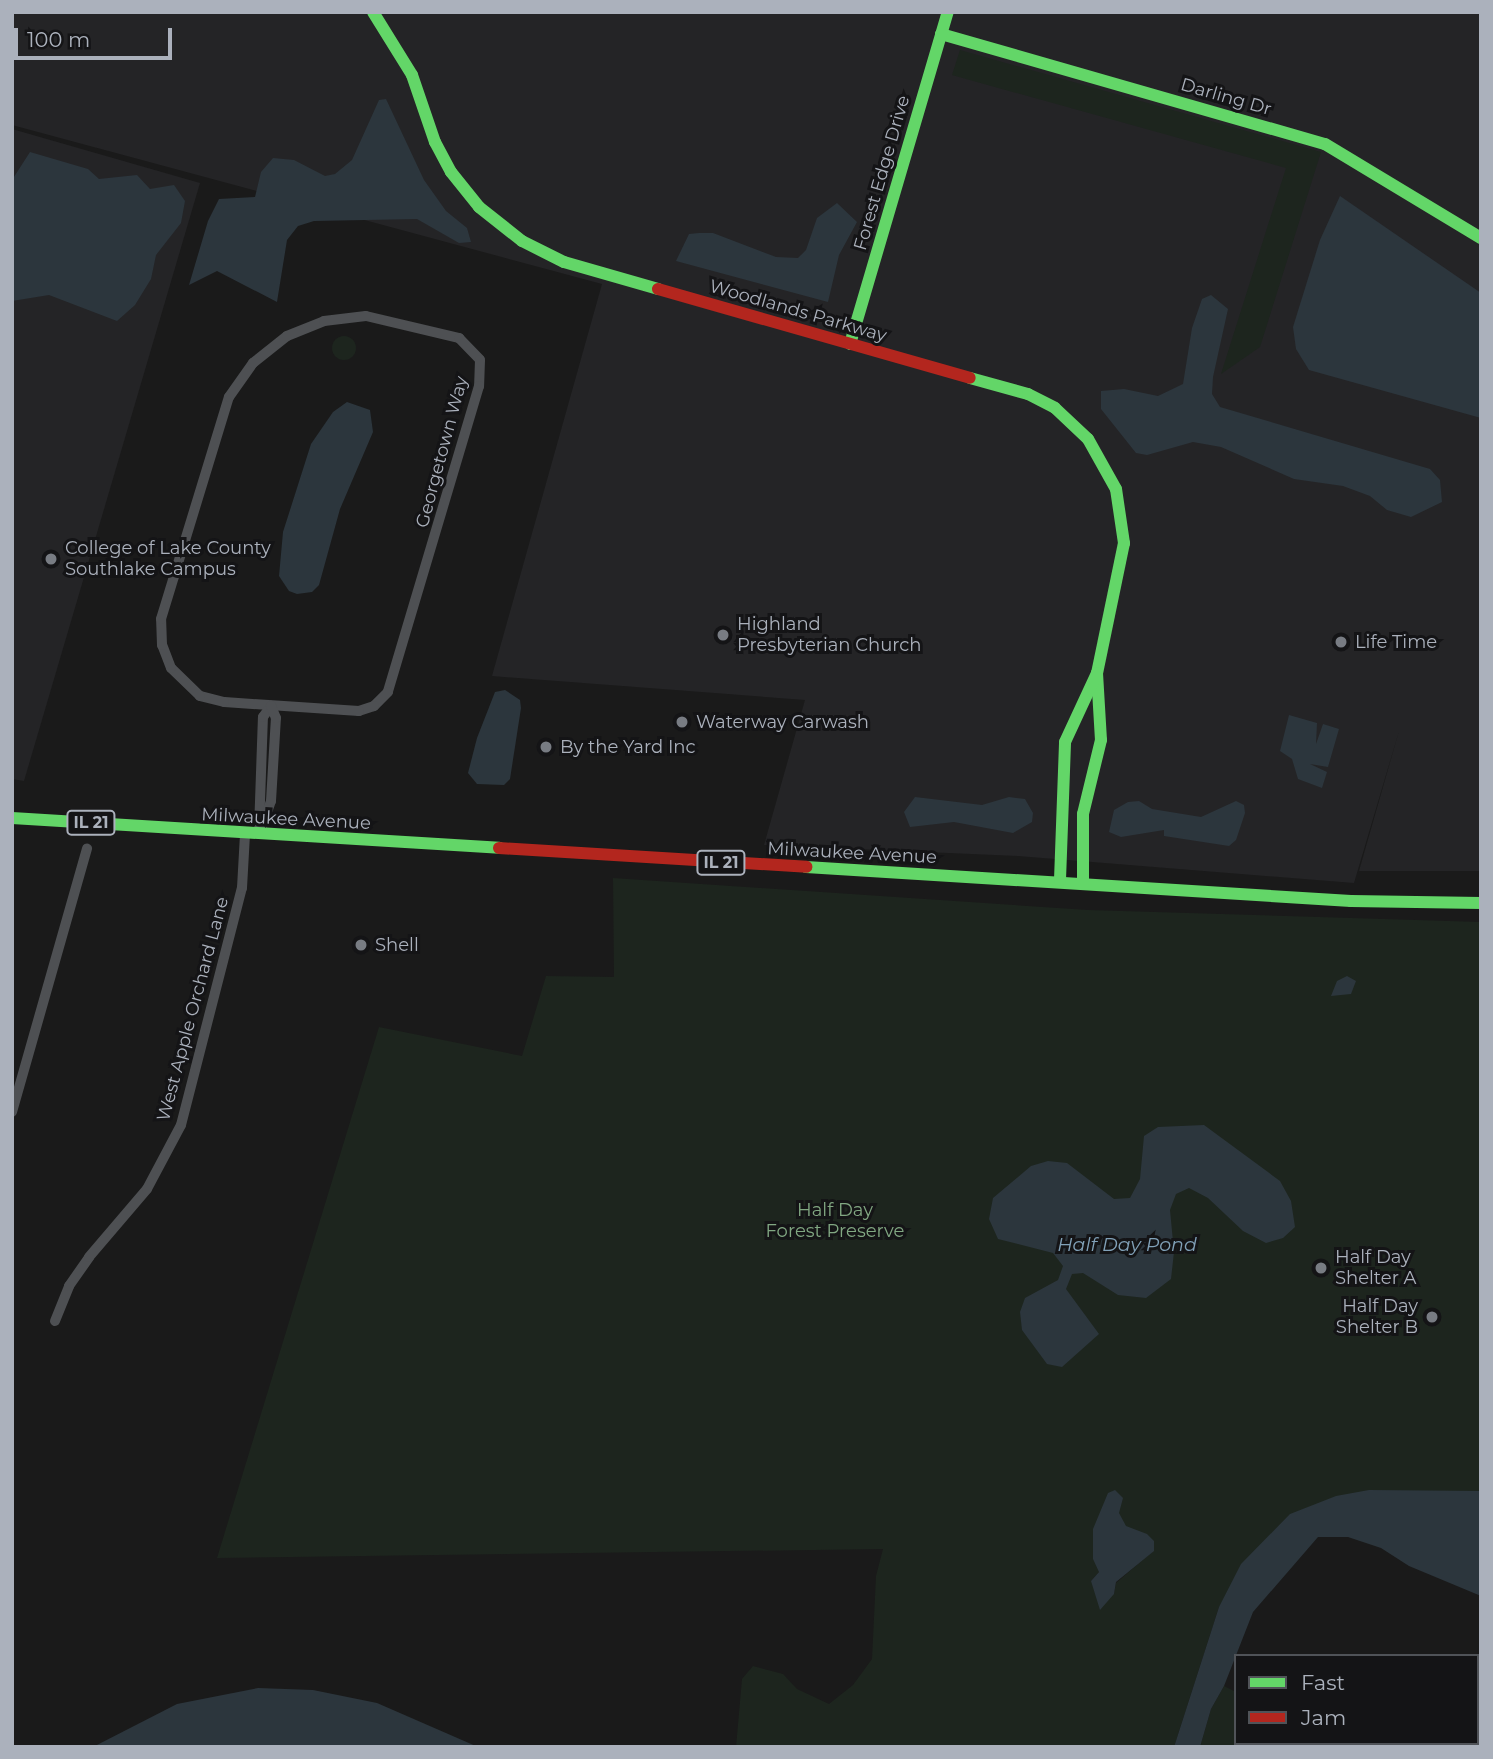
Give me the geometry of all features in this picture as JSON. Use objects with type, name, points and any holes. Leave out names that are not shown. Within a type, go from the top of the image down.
[{"type":"street","name":"Woodlands Parkway","points":[[373,12],[412,75],[435,142],[451,172],[479,207],[522,242],[564,262],[1028,394],[1055,408],[1088,439],[1109,470],[1124,528],[1122,564],[1097,673],[1065,742],[1060,880]]},
{"type":"street","name":"Forest Edge Drive","points":[[850,344],[948,12]]},
{"type":"street","name":"Darling Dr","points":[[941,34],[1325,144],[1373,169],[1481,238]]},
{"type":"street","name":"Georgetown Way","points":[[382,317],[465,341],[480,360],[479,386],[388,692],[374,706],[359,711],[271,706],[224,702],[192,692],[171,668],[162,645],[162,619],[230,394],[264,353],[287,335],[324,321],[382,317]]},
{"type":"street","name":"Woodlands Parkway","points":[[1083,881],[1083,814],[1101,740],[1097,673]]},
{"type":"street","points":[[259,834],[271,801],[276,718],[271,706]]},
{"type":"street","name":"Milwaukee Avenue","points":[[12,818],[245,835],[1083,881],[1351,901],[1481,903]]},
{"type":"street","name":"West Apple Orchard Lane","points":[[55,1321],[76,1276],[147,1189],[181,1125],[242,888],[245,835]]},
{"type":"street","points":[[12,1112],[87,849]]},
{"type":"shaded area","points":[[12,12],[1481,12],[1481,871],[1359,871],[1399,731],[1354,883],[1018,856],[764,845],[805,700],[492,676],[602,284],[12,125]]},
{"type":"shaded area","name":"College of Lake County Southlake Campus","points":[[12,129],[200,183],[24,781],[12,779]]},
{"type":"green space","points":[[960,50],[1321,152],[1260,347],[1221,374],[1286,168],[952,75]]},
{"type":"green space","points":[[344,336],[355,343],[356,348],[349,359],[344,360],[333,353],[332,348],[339,337]]},
{"type":"green space","name":"Half Day Forest Preserve","points":[[613,878],[1088,910],[1481,922],[1481,1573],[1352,1517],[1278,1541],[1219,1607],[1174,1747],[736,1747],[742,1679],[753,1666],[783,1674],[797,1689],[829,1704],[853,1685],[872,1659],[876,1576],[883,1549],[217,1558],[379,1027],[522,1056],[546,976],[614,977]],"holes":[[[1153,1551],[1116,1583],[1114,1594],[1091,1581],[1099,1572]]]},
{"type":"green space","points":[[1224,1686],[1234,1691],[1234,1745],[1479,1745],[1481,1687],[1481,1747],[1200,1747],[1211,1709]]},
{"type":"water","points":[[386,99],[424,180],[446,211],[467,228],[471,242],[459,243],[417,219],[314,221],[298,226],[287,240],[277,302],[217,271],[189,285],[208,221],[219,199],[255,197],[261,172],[273,158],[294,160],[325,176],[335,174],[352,160],[379,100]]},
{"type":"water","points":[[30,152],[88,169],[99,179],[137,175],[150,189],[174,185],[185,201],[181,223],[156,255],[151,279],[135,305],[117,321],[49,295],[12,301],[12,180]]},
{"type":"water","points":[[1340,196],[1481,293],[1481,418],[1309,370],[1296,349],[1293,327],[1320,240]]},
{"type":"water","points":[[837,203],[857,222],[839,255],[828,302],[676,261],[689,234],[699,233],[713,233],[776,257],[798,258],[806,250],[817,218]]},
{"type":"water","points":[[1211,295],[1228,309],[1213,377],[1212,394],[1220,407],[1430,469],[1440,480],[1442,502],[1411,517],[1387,510],[1370,496],[1343,486],[1294,479],[1221,447],[1193,442],[1147,455],[1136,453],[1101,409],[1101,391],[1124,389],[1158,396],[1183,384],[1192,328],[1202,299]]},
{"type":"water","points":[[347,402],[370,410],[373,432],[340,509],[319,585],[312,592],[297,594],[289,591],[279,576],[283,532],[311,444],[333,412]]},
{"type":"water","points":[[505,690],[520,700],[521,708],[510,779],[504,785],[477,784],[468,773],[477,738],[495,692]]},
{"type":"water","points":[[1289,715],[1317,723],[1316,744],[1323,724],[1339,729],[1328,767],[1310,764],[1327,772],[1322,788],[1298,779],[1292,759],[1280,751]]},
{"type":"water","points":[[915,797],[982,805],[1009,797],[1025,799],[1033,813],[1032,822],[1013,833],[954,822],[910,827],[904,812]]},
{"type":"water","points":[[1139,801],[1152,809],[1201,817],[1236,801],[1244,805],[1245,813],[1236,840],[1229,846],[1164,836],[1164,830],[1121,837],[1109,832],[1114,810],[1128,802]]},
{"type":"water","points":[[1347,976],[1356,981],[1351,994],[1331,996],[1337,981]]},
{"type":"water","name":"Half Day Pond","points":[[1204,1125],[1280,1181],[1291,1201],[1295,1227],[1283,1238],[1266,1243],[1243,1231],[1208,1198],[1189,1188],[1176,1194],[1170,1210],[1174,1252],[1171,1279],[1146,1298],[1118,1295],[1083,1273],[1072,1274],[1066,1289],[1099,1334],[1062,1367],[1047,1364],[1022,1330],[1020,1312],[1025,1298],[1058,1280],[1063,1266],[1053,1253],[998,1239],[989,1219],[993,1198],[1031,1166],[1048,1161],[1067,1163],[1114,1199],[1130,1198],[1140,1179],[1144,1136],[1158,1127]]},
{"type":"water","points":[[1115,1490],[1123,1498],[1119,1513],[1126,1526],[1147,1534],[1154,1541],[1154,1551],[1116,1582],[1114,1594],[1100,1610],[1091,1581],[1099,1572],[1093,1559],[1093,1529],[1108,1493]]},
{"type":"water","points":[[1369,1490],[1481,1491],[1481,1596],[1409,1566],[1381,1548],[1348,1537],[1318,1537],[1253,1612],[1237,1654],[1234,1654],[1224,1686],[1211,1709],[1200,1747],[1174,1747],[1219,1607],[1241,1564],[1290,1514],[1336,1496]]},
{"type":"water","points":[[258,1688],[313,1690],[377,1703],[478,1747],[93,1747],[177,1704]]},
{"type":"traffic: fast","points":[[373,12],[412,75],[435,142],[451,172],[479,207],[522,241],[564,262],[658,289]]},
{"type":"traffic: fast","points":[[850,344],[948,12]]},
{"type":"traffic: fast","points":[[941,34],[1325,144],[1481,238]]},
{"type":"traffic: fast","points":[[970,378],[1028,394],[1055,408],[1088,439],[1116,489],[1124,543],[1097,673],[1101,740],[1083,814],[1083,881]]},
{"type":"traffic: fast","points":[[1060,880],[1065,742],[1097,673]]},
{"type":"traffic: fast","points":[[12,818],[499,848]]},
{"type":"traffic: fast","points":[[806,867],[1351,901],[1481,903]]},
{"type":"traffic: jam","points":[[658,289],[970,378]]},
{"type":"traffic: jam","points":[[499,848],[806,867]]},
{"type":"place","name":"College of Lake County Southlake Campus","points":[[51,559]]},
{"type":"place","name":"Highland Presbyterian Church","points":[[723,635]]},
{"type":"place","name":"Life Time","points":[[1341,642]]},
{"type":"place","name":"Waterway Carwash","points":[[682,722]]},
{"type":"place","name":"By the Yard Inc","points":[[546,747]]},
{"type":"place","name":"Shell","points":[[361,945]]},
{"type":"place","name":"Half Day Shelter A","points":[[1321,1268]]},
{"type":"place","name":"Half Day Shelter B","points":[[1432,1317]]}]
